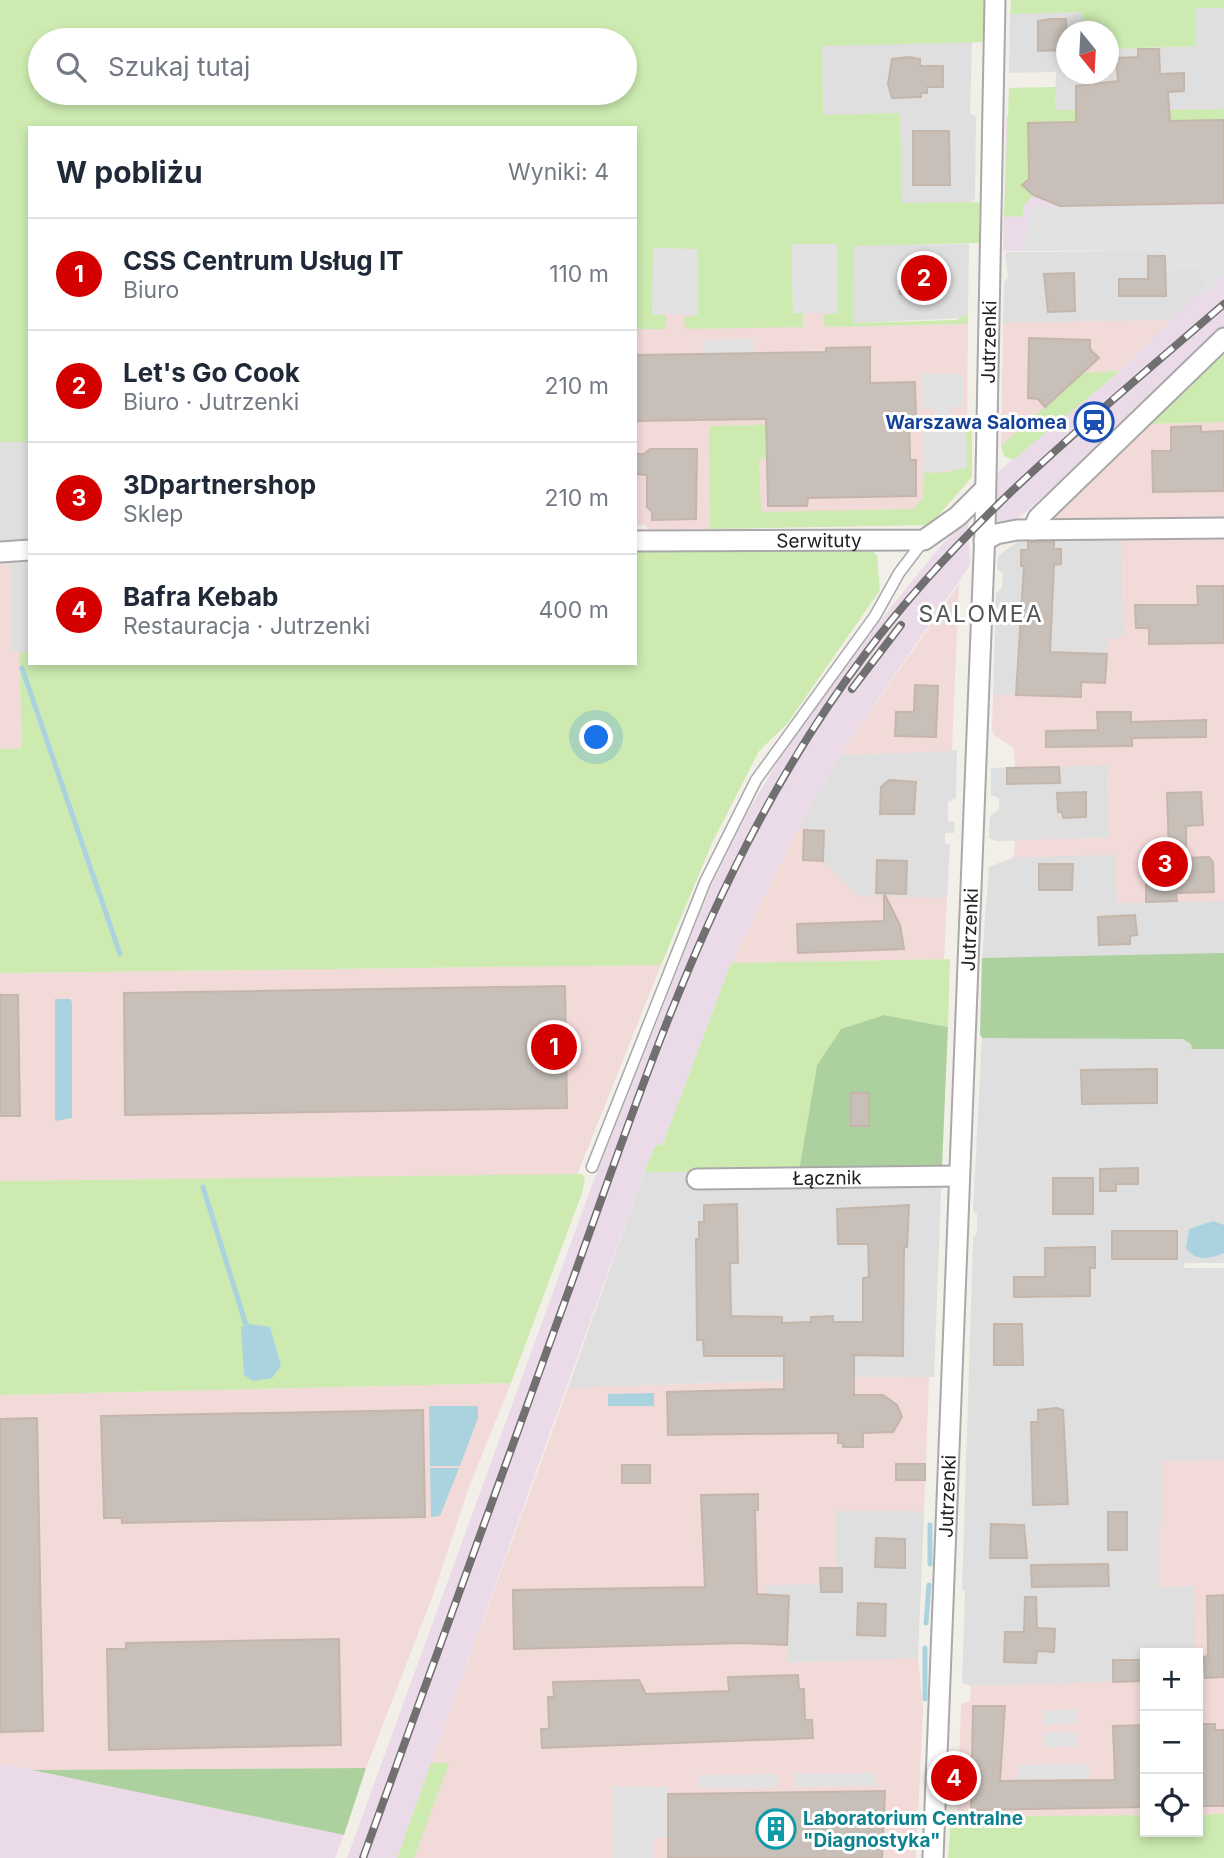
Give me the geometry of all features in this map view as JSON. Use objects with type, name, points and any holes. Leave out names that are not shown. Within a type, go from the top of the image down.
[{"type":"street","name":"Jutrzenki","points":[[933,1858],[984,541],[995,0]]},
{"type":"street","points":[[1033,530],[1038,518],[1224,338]]},
{"type":"street","points":[[924,540],[958,516],[984,490]]},
{"type":"street","points":[[984,541],[996,534],[1033,530],[1224,528]]},
{"type":"street","name":"Serwituty","points":[[637,541],[924,540]]},
{"type":"street","points":[[0,551],[28,550]]},
{"type":"street","name":"Łącznik","points":[[697,1179],[958,1176]]},
{"type":"lane","points":[[592,1167],[705,882],[740,808],[756,780],[876,616],[899,573],[924,540]]},
{"type":"shaded area","points":[[1196,8],[1223,8],[1224,109],[1055,110],[1056,72],[1056,84],[1119,84],[1119,49],[1196,46]]},
{"type":"shaded area","points":[[1082,12],[1083,21],[1056,21],[1056,72],[1009,73],[1010,14]]},
{"type":"shaded area","points":[[972,42],[970,113],[976,117],[975,199],[971,202],[902,203],[900,114],[823,115],[822,45]]},
{"type":"shaded area","points":[[1196,107],[1224,109],[1224,330],[1144,407],[1011,525],[1001,529],[994,524],[993,476],[1120,371],[1205,287],[1197,269],[1165,271],[1165,251],[1003,251],[1006,117],[1055,110]]},
{"type":"shaded area","points":[[1224,205],[1224,276],[1203,294],[1205,287],[1197,269],[1165,271],[1165,251],[1024,251],[1030,207]]},
{"type":"shaded area","points":[[646,234],[714,327],[773,327],[854,234],[853,326],[968,324],[967,427],[972,428],[972,477],[930,525],[648,530],[645,525],[637,525],[637,329],[646,329]]},
{"type":"shaded area","points":[[792,244],[837,244],[837,313],[793,313]]},
{"type":"shaded area","points":[[969,244],[968,314],[963,318],[853,323],[854,245]]},
{"type":"shaded area","points":[[653,248],[698,249],[698,315],[652,314]]},
{"type":"shaded area","points":[[1165,251],[1165,270],[1197,269],[1205,287],[1175,320],[1003,323],[1004,283],[1008,277],[1005,252]]},
{"type":"shaded area","points":[[1175,320],[1120,371],[1082,374],[1001,446],[1003,323]]},
{"type":"shaded area","points":[[754,339],[754,354],[703,355],[702,340]]},
{"type":"shaded area","points":[[922,374],[963,374],[964,406],[951,407],[952,430],[966,430],[967,468],[924,473],[923,432],[937,430],[936,409],[923,409]]},
{"type":"shaded area","points":[[1224,422],[1224,522],[1049,525],[1050,517],[1150,424]]},
{"type":"shaded area","points":[[0,442],[28,442],[28,541],[0,542]]},
{"type":"shaded area","points":[[968,518],[970,565],[840,755],[798,828],[731,963],[662,1146],[656,1144],[644,1172],[397,1858],[347,1858],[592,1185],[711,886],[743,820],[787,746],[861,644],[939,548]]},
{"type":"shaded area","points":[[1028,534],[1122,535],[1123,634],[1105,683],[1081,697],[993,695],[996,593],[1002,588],[1003,573],[997,569],[998,556]]},
{"type":"shaded area","points":[[1224,534],[1224,901],[1117,903],[1115,855],[1014,857],[1015,840],[1109,838],[1107,765],[1015,768],[1014,748],[995,736],[992,730],[993,695],[1081,696],[1082,682],[1105,683],[1108,639],[1119,638],[1123,634],[1122,535]]},
{"type":"shaded area","points":[[10,556],[12,652],[19,652],[22,748],[0,749],[0,557]]},
{"type":"shaded area","points":[[10,560],[28,560],[28,653],[12,652]]},
{"type":"shaded area","points":[[959,584],[952,751],[840,755]]},
{"type":"shaded area","points":[[957,750],[956,798],[948,802],[948,821],[955,822],[954,833],[945,833],[945,844],[950,845],[947,898],[858,897],[823,861],[803,860],[804,828],[798,828],[840,755]]},
{"type":"shaded area","points":[[1107,764],[1109,838],[996,841],[989,838],[990,816],[999,810],[999,798],[991,795],[991,768]]},
{"type":"shaded area","points":[[798,828],[804,828],[803,860],[823,861],[858,896],[947,898],[944,959],[731,963]]},
{"type":"shaded area","points":[[1116,854],[1177,901],[1224,901],[1224,1263],[1185,1263],[1184,1268],[1224,1268],[1224,1460],[1163,1461],[1159,1587],[1194,1586],[1196,1648],[1140,1648],[1140,1681],[971,1686],[962,1683],[965,1591],[962,1589],[973,1238],[977,1233],[977,1214],[973,1211],[982,1038],[982,958],[989,867],[1014,857]]},
{"type":"shaded area","points":[[661,965],[577,1175],[0,1181],[0,973]]},
{"type":"shaded area","points":[[942,1167],[934,1377],[781,1378],[781,1381],[568,1388],[644,1172]]},
{"type":"shaded area","points":[[929,1377],[924,1514],[915,1511],[835,1511],[836,1568],[820,1568],[820,1584],[765,1585],[766,1595],[789,1596],[787,1663],[918,1658],[923,1709],[916,1858],[414,1858],[448,1764],[431,1763],[568,1388],[780,1381],[781,1378]]},
{"type":"shaded area","points":[[511,1383],[469,1487],[432,1598],[366,1768],[32,1770],[0,1763],[0,1395]]},
{"type":"shaded area","points":[[1224,1460],[1224,1814],[1203,1815],[1203,1648],[1195,1648],[1194,1586],[1158,1587],[1163,1461]]},
{"type":"shaded area","points":[[835,1511],[915,1511],[924,1514],[918,1658],[787,1663],[787,1645],[765,1595],[765,1584],[819,1584]]},
{"type":"shaded area","points":[[1140,1681],[1140,1815],[957,1818],[961,1704],[970,1701],[971,1686]]},
{"type":"shaded area","points":[[1043,1710],[1078,1710],[1078,1724],[1044,1725]]},
{"type":"shaded area","points":[[1044,1732],[1078,1732],[1078,1747],[1044,1747]]},
{"type":"shaded area","points":[[0,1763],[344,1835],[335,1858],[0,1858]]},
{"type":"shaded area","points":[[1090,1764],[1090,1779],[1018,1780],[1018,1765]]},
{"type":"shaded area","points":[[796,1773],[875,1773],[875,1786],[796,1787]]},
{"type":"shaded area","points":[[778,1774],[778,1788],[698,1788],[698,1775]]},
{"type":"shaded area","points":[[612,1786],[667,1787],[668,1837],[653,1838],[654,1858],[613,1858]]},
{"type":"green space","points":[[0,0],[985,0],[985,42],[822,46],[823,115],[900,113],[902,203],[979,202],[979,243],[854,246],[853,323],[956,320],[968,314],[968,324],[825,327],[823,315],[837,313],[836,244],[792,245],[793,313],[803,313],[803,327],[686,329],[683,318],[697,315],[698,249],[653,314],[666,315],[666,329],[637,329],[637,126],[28,126],[28,442],[0,442]]},
{"type":"green space","points":[[1011,0],[1224,0],[1224,11],[1223,8],[1196,8],[1196,46],[1119,49],[1119,21],[1083,21],[1082,12],[1010,14]]},
{"type":"green space","points":[[1056,87],[1055,110],[1224,109],[1224,120],[1028,123],[1029,179],[1023,185],[1033,195],[1023,208],[1023,216],[1004,217],[1009,88]]},
{"type":"green space","points":[[1224,347],[1224,422],[1150,424],[1164,404]]},
{"type":"green space","points":[[1120,371],[1013,460],[1004,456],[1001,446],[1082,373]]},
{"type":"green space","points":[[784,424],[784,443],[765,444],[766,459],[759,459],[761,512],[913,509],[923,498],[924,473],[952,472],[965,430],[952,430],[952,425],[967,424],[967,427],[972,428],[972,477],[930,525],[710,529],[709,426]]},
{"type":"green space","points":[[773,545],[869,547],[877,556],[880,590],[787,724],[759,751],[712,843],[661,965],[0,973],[0,749],[22,748],[19,652],[28,653],[28,665],[637,665],[637,551]]},
{"type":"green space","points":[[1224,953],[1224,1049],[1192,1049],[1191,1044],[1183,1039],[982,1038],[980,1034],[982,958]]},
{"type":"green space","points":[[950,959],[948,1027],[884,1015],[841,1029],[817,1065],[799,1171],[644,1172],[656,1144],[662,1146],[731,963]]},
{"type":"green space","points":[[884,1015],[948,1027],[942,1167],[799,1171],[817,1065],[841,1029]]},
{"type":"green space","points":[[582,1174],[585,1178],[582,1193],[511,1383],[0,1395],[0,1181]]},
{"type":"green space","points":[[431,1763],[449,1763],[414,1858],[397,1858]]},
{"type":"green space","points":[[366,1768],[344,1835],[32,1770]]},
{"type":"green space","points":[[1224,1814],[1224,1858],[948,1858],[951,1817],[1140,1815],[1140,1837],[1203,1837],[1203,1815]]},
{"type":"water","points":[[55,999],[70,999],[72,1002],[72,1118],[55,1121]]},
{"type":"water","points":[[1213,1221],[1224,1225],[1224,1253],[1208,1258],[1194,1256],[1186,1248],[1189,1229]]},
{"type":"water","points":[[249,1324],[270,1327],[281,1366],[272,1378],[253,1381],[244,1375],[241,1327]]},
{"type":"water","points":[[654,1393],[654,1406],[608,1406],[608,1394]]},
{"type":"water","points":[[429,1406],[478,1406],[478,1418],[460,1466],[430,1466]]},
{"type":"water","points":[[430,1468],[459,1468],[440,1516],[431,1517]]},
{"type":"building","points":[[1066,19],[1056,21],[1056,50],[1038,51],[1038,21]]},
{"type":"building","points":[[1138,49],[1159,49],[1160,74],[1184,73],[1184,91],[1168,92],[1170,121],[1224,120],[1224,203],[1060,206],[1033,195],[1022,185],[1029,179],[1028,123],[1076,122],[1076,86],[1119,84],[1119,58],[1138,57]]},
{"type":"building","points":[[892,59],[920,59],[920,66],[943,66],[943,87],[927,87],[927,93],[921,93],[921,97],[892,98],[888,84]]},
{"type":"building","points":[[913,131],[949,131],[950,185],[913,185]]},
{"type":"building","points":[[1148,256],[1165,256],[1166,296],[1119,296],[1119,279],[1148,279]]},
{"type":"building","points":[[905,260],[927,260],[927,265],[939,266],[938,290],[935,290],[935,294],[900,294],[900,273],[905,273]]},
{"type":"building","points":[[1074,273],[1075,311],[1048,312],[1044,274]]},
{"type":"building","points":[[1029,338],[1090,340],[1090,349],[1099,358],[1045,407],[1038,399],[1028,398]]},
{"type":"building","points":[[870,347],[870,383],[915,382],[916,417],[909,417],[910,460],[916,460],[916,496],[808,498],[807,506],[768,506],[766,419],[637,421],[637,355],[826,352],[826,348]]},
{"type":"building","points":[[1201,426],[1201,432],[1224,431],[1224,491],[1153,492],[1152,451],[1171,451],[1171,427]]},
{"type":"building","points":[[650,449],[697,449],[696,519],[652,520],[652,512],[647,507],[647,475],[637,474],[637,454],[644,454]]},
{"type":"building","points":[[1028,542],[1054,542],[1054,549],[1061,549],[1061,564],[1054,565],[1050,652],[1107,654],[1105,683],[1081,682],[1081,697],[1016,695],[1024,566],[1021,566],[1021,550],[1028,550]]},
{"type":"building","points":[[1197,586],[1224,586],[1224,643],[1149,644],[1149,628],[1136,628],[1135,605],[1198,605]]},
{"type":"building","points":[[915,685],[938,686],[936,737],[895,736],[896,712],[914,712]]},
{"type":"building","points":[[1097,712],[1131,712],[1131,722],[1206,720],[1206,737],[1132,738],[1132,746],[1046,747],[1046,731],[1098,730]]},
{"type":"building","points":[[1059,767],[1060,783],[1007,784],[1007,768]]},
{"type":"building","points":[[889,780],[916,782],[914,814],[880,814],[881,787]]},
{"type":"building","points":[[1086,792],[1086,817],[1063,818],[1062,812],[1058,812],[1057,793]]},
{"type":"building","points":[[1201,792],[1203,825],[1186,826],[1186,858],[1209,857],[1213,862],[1214,892],[1176,893],[1177,901],[1146,902],[1146,879],[1153,879],[1154,852],[1169,852],[1167,793]]},
{"type":"building","points":[[804,830],[824,831],[823,861],[803,860]]},
{"type":"building","points":[[877,860],[907,861],[906,894],[876,893]]},
{"type":"building","points":[[1039,864],[1073,864],[1072,890],[1039,890]]},
{"type":"building","points":[[884,893],[900,925],[904,949],[798,953],[797,924],[884,921]]},
{"type":"building","points":[[1135,915],[1137,935],[1130,936],[1130,944],[1099,945],[1098,917]]},
{"type":"building","points":[[565,986],[567,1108],[125,1115],[124,993]]},
{"type":"building","points":[[0,995],[18,995],[20,1116],[0,1116]]},
{"type":"building","points":[[1157,1069],[1157,1103],[1082,1104],[1081,1070]]},
{"type":"building","points":[[851,1093],[869,1093],[869,1126],[851,1126]]},
{"type":"building","points":[[1138,1168],[1138,1184],[1116,1184],[1116,1191],[1100,1191],[1100,1169]]},
{"type":"building","points":[[1053,1178],[1093,1178],[1093,1214],[1053,1214]]},
{"type":"building","points":[[737,1204],[738,1263],[730,1263],[731,1316],[782,1317],[782,1323],[811,1322],[811,1317],[833,1316],[833,1322],[863,1322],[863,1278],[869,1277],[868,1244],[838,1244],[837,1209],[909,1205],[907,1247],[904,1247],[903,1356],[854,1355],[854,1395],[883,1395],[897,1405],[902,1417],[893,1432],[863,1433],[863,1447],[843,1447],[843,1443],[838,1443],[838,1433],[668,1435],[667,1392],[784,1389],[784,1356],[704,1356],[703,1340],[697,1340],[696,1239],[699,1239],[699,1222],[704,1222],[704,1205]]},
{"type":"building","points":[[1112,1231],[1177,1231],[1177,1259],[1112,1259]]},
{"type":"building","points":[[1095,1247],[1095,1268],[1090,1268],[1090,1296],[1014,1297],[1014,1277],[1045,1277],[1045,1248]]},
{"type":"building","points":[[994,1324],[1022,1324],[1023,1365],[994,1365]]},
{"type":"building","points":[[423,1410],[425,1517],[122,1523],[122,1518],[104,1518],[101,1416]]},
{"type":"building","points":[[1038,1410],[1063,1410],[1068,1504],[1033,1505],[1031,1422],[1038,1422]]},
{"type":"building","points":[[37,1418],[43,1731],[0,1732],[0,1419]]},
{"type":"building","points":[[896,1464],[925,1464],[925,1480],[896,1480]]},
{"type":"building","points":[[622,1465],[650,1465],[650,1483],[622,1483]]},
{"type":"building","points":[[758,1494],[758,1510],[755,1510],[757,1594],[789,1596],[787,1645],[745,1643],[514,1649],[513,1590],[705,1587],[701,1495]]},
{"type":"building","points":[[1108,1512],[1127,1512],[1127,1550],[1108,1550]]},
{"type":"building","points":[[991,1524],[1024,1525],[1027,1558],[990,1558]]},
{"type":"building","points":[[876,1538],[905,1539],[905,1568],[875,1567]]},
{"type":"building","points":[[1108,1564],[1109,1586],[1032,1587],[1031,1565]]},
{"type":"building","points":[[820,1568],[842,1568],[842,1592],[821,1592]]},
{"type":"building","points":[[1224,1595],[1224,1677],[1205,1678],[1204,1657],[1208,1656],[1207,1596]]},
{"type":"building","points":[[1025,1597],[1036,1597],[1037,1628],[1055,1629],[1054,1652],[1037,1651],[1036,1663],[1004,1662],[1005,1632],[1024,1632]]},
{"type":"building","points":[[858,1603],[886,1604],[885,1636],[857,1635]]},
{"type":"building","points":[[339,1639],[341,1745],[109,1750],[107,1649],[126,1649],[126,1643]]},
{"type":"building","points":[[1113,1660],[1140,1660],[1140,1681],[1113,1682]]},
{"type":"building","points":[[798,1675],[799,1689],[804,1689],[805,1720],[812,1720],[813,1738],[542,1748],[541,1729],[549,1729],[548,1697],[554,1697],[553,1682],[639,1680],[646,1694],[729,1691],[728,1677]]},
{"type":"building","points":[[973,1706],[1005,1706],[1000,1781],[1115,1780],[1113,1726],[1140,1725],[1140,1807],[971,1810]]},
{"type":"building","points":[[1203,1724],[1215,1724],[1215,1730],[1224,1730],[1224,1806],[1203,1806]]},
{"type":"building","name":"Laboratorium Centralne \"Diagnostyka\"","points":[[885,1791],[882,1858],[668,1858],[668,1794]]},
{"type":"waterway","points":[[22,668],[120,954]]},
{"type":"waterway","points":[[203,1187],[246,1325]]},
{"type":"waterway","points":[[930,1525],[930,1564]]},
{"type":"waterway","points":[[926,1623],[929,1585]]},
{"type":"waterway","points":[[925,1648],[925,1699]]},
{"type":"railway","points":[[363,1858],[663,1032],[731,876],[770,800],[815,726],[866,653],[947,557],[1036,469],[1224,304]]},
{"type":"railway","points":[[852,689],[901,625]]},
{"type":"place","name":"Let's Go Cook","points":[[924,278]]},
{"type":"place","name":"Warszawa Salomea","points":[[1094,422]]},
{"type":"place","name":"3Dpartnershop","points":[[1165,864]]},
{"type":"place","name":"CSS Centrum Usług IT","points":[[554,1047]]},
{"type":"place","name":"Bafra Kebab","points":[[954,1778]]},
{"type":"place","name":"Laboratorium Centralne \"Diagnostyka\"","points":[[776,1829]]},
{"type":"district","name":"SALOMEA","points":[[981,614]]}]
